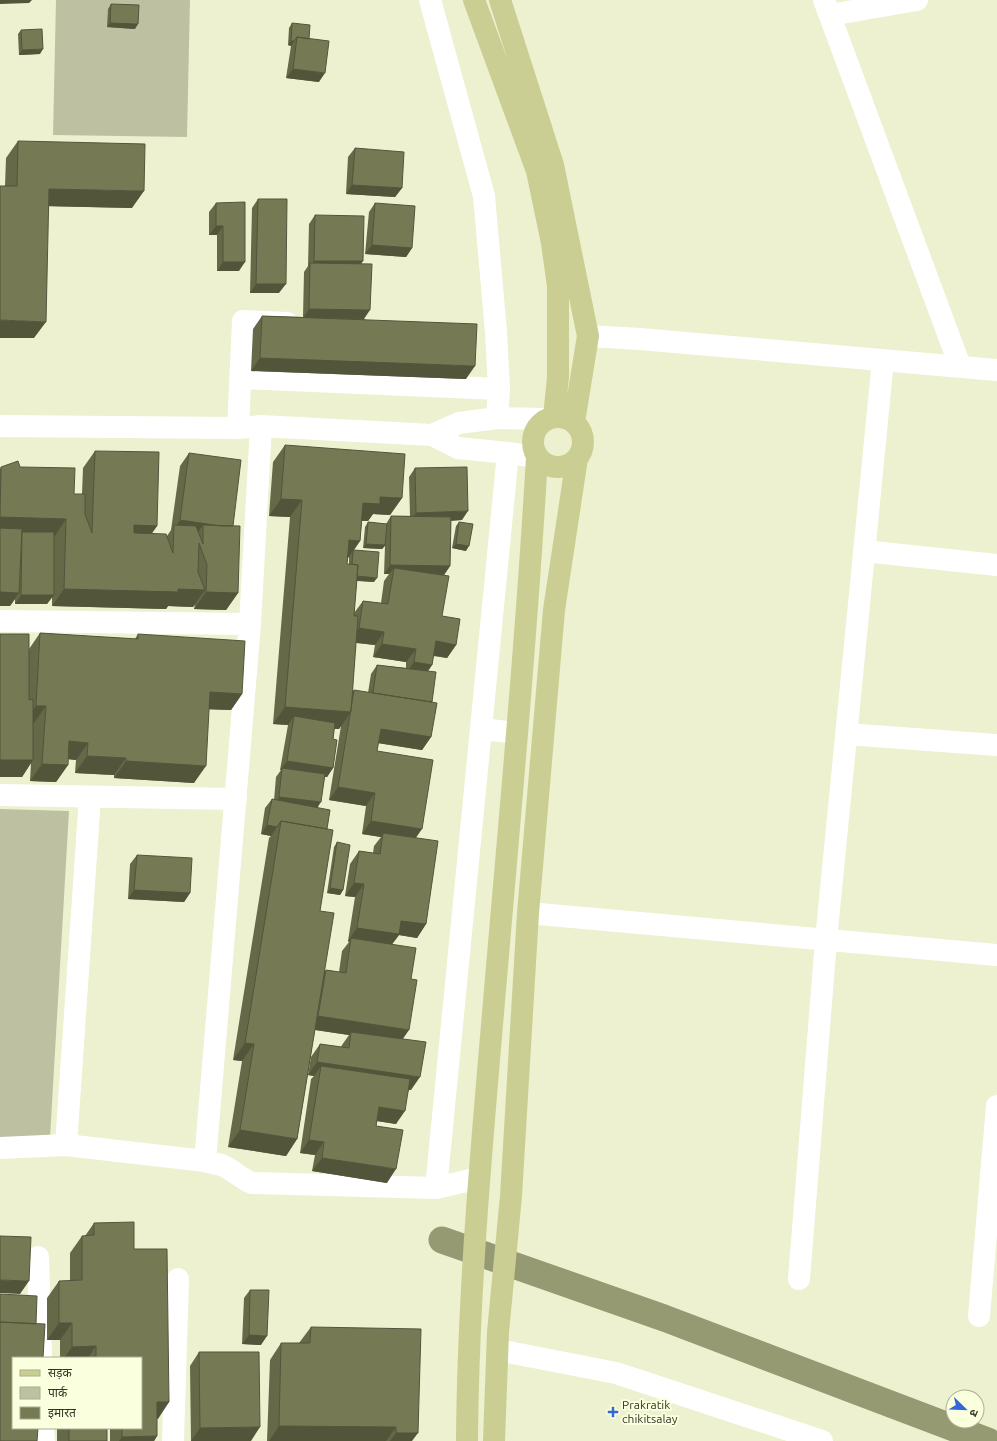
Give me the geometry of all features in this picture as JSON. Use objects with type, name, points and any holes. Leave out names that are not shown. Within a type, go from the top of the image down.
[{"type":"main road","points":[[474,0],[537,171],[552,243],[558,286],[558,419]]},
{"type":"main road","points":[[500,0],[553,166],[588,336],[558,419]]},
{"type":"main road","points":[[466,1441],[467,1382],[478,1188],[531,564],[537,457],[533,441],[535,432],[539,425],[558,419],[581,431],[583,438],[581,452],[578,458],[554,610],[528,913],[512,1196],[498,1341],[494,1441]]},
{"type":"main road","points":[[537,457],[551,466],[558,467],[572,463],[578,458]]},
{"type":"street","points":[[430,0],[484,196],[496,332],[499,389],[497,418]]},
{"type":"street","points":[[917,0],[827,8],[960,366]]},
{"type":"street","points":[[238,428],[243,322],[306,324]]},
{"type":"street","points":[[473,331],[496,332]]},
{"type":"street","points":[[588,336],[640,339],[997,370]]},
{"type":"street","points":[[799,1279],[826,940],[882,360]]},
{"type":"street","points":[[241,378],[499,389]]},
{"type":"street","points":[[432,435],[459,423],[497,418],[558,419]]},
{"type":"street","points":[[0,426],[238,428],[261,426],[432,435],[458,448],[537,457]]},
{"type":"street","points":[[205,1161],[250,624],[261,426]]},
{"type":"street","points":[[436,1188],[508,453]]},
{"type":"street","points":[[864,551],[997,565]]},
{"type":"street","points":[[0,621],[250,624]]},
{"type":"street","points":[[482,729],[516,733]]},
{"type":"street","points":[[846,734],[997,745]]},
{"type":"street","points":[[0,795],[236,799]]},
{"type":"street","points":[[66,1145],[90,797]]},
{"type":"street","points":[[528,913],[997,955]]},
{"type":"street","points":[[979,1316],[989,1289],[997,1106]]},
{"type":"street","points":[[0,1148],[66,1145],[205,1161],[224,1166],[237,1173],[243,1180],[252,1183],[478,1188]]},
{"type":"street","points":[[38,1257],[41,1357]]},
{"type":"street","points":[[173,1441],[178,1279]]},
{"type":"street","points":[[498,1341],[616,1373],[822,1441]]},
{"type":"street","points":[[43,1429],[44,1441]]},
{"type":"green space","points":[[56,0],[190,0],[187,137],[53,135]]},
{"type":"green space","points":[[0,809],[69,811],[50,1138],[0,1138]]},
{"type":"building","points":[[111,4],[139,5],[138,24],[110,23]]},
{"type":"building","points":[[292,23],[310,25],[309,39],[297,37],[294,41],[291,41]]},
{"type":"building","points":[[42,29],[43,49],[22,50],[21,30]]},
{"type":"building","points":[[297,37],[329,41],[325,73],[293,69]]},
{"type":"building","points":[[18,141],[145,144],[144,191],[49,189],[46,322],[0,320],[0,186],[17,186]]},
{"type":"building","points":[[355,148],[404,152],[402,188],[352,185]]},
{"type":"building","points":[[258,199],[287,199],[286,284],[256,284]]},
{"type":"building","points":[[245,202],[245,262],[223,262],[223,226],[216,226],[216,203]]},
{"type":"building","points":[[375,203],[415,206],[412,248],[372,245]]},
{"type":"building","points":[[315,215],[364,216],[363,261],[314,261]]},
{"type":"building","points":[[310,263],[372,264],[370,310],[309,309]]},
{"type":"building","points":[[262,316],[477,324],[475,366],[260,358]]},
{"type":"building","points":[[285,445],[405,454],[402,498],[380,497],[380,504],[363,503],[360,541],[349,540],[347,564],[358,565],[354,616],[358,616],[351,712],[285,707],[302,500],[281,499]]},
{"type":"building","points":[[95,451],[159,452],[157,526],[134,525],[134,533],[166,534],[173,553],[174,525],[196,526],[203,544],[203,525],[240,526],[238,593],[206,592],[207,565],[199,543],[198,572],[205,590],[178,589],[178,592],[64,589],[66,519],[0,517],[1,467],[18,461],[20,467],[75,468],[74,494],[85,494],[85,514],[92,533]]},
{"type":"building","points":[[189,453],[241,460],[233,526],[221,526],[180,520]]},
{"type":"building","points":[[467,467],[468,511],[416,513],[415,468]]},
{"type":"building","points":[[391,516],[451,517],[450,566],[390,565]]},
{"type":"building","points":[[368,522],[387,524],[385,545],[366,544]]},
{"type":"building","points":[[459,522],[473,524],[469,546],[456,544]]},
{"type":"building","points":[[0,528],[22,529],[19,593],[0,592]]},
{"type":"building","points":[[22,532],[54,532],[54,595],[21,595]]},
{"type":"building","points":[[354,550],[379,552],[377,578],[357,576],[358,565],[352,564]]},
{"type":"building","points":[[394,568],[449,576],[442,616],[460,619],[456,645],[436,641],[432,665],[414,662],[416,649],[382,644],[384,632],[359,628],[363,601],[388,604]]},
{"type":"building","points":[[40,633],[138,639],[138,634],[245,641],[242,694],[210,692],[206,766],[126,761],[126,758],[87,756],[88,743],[69,741],[68,765],[42,764],[46,706],[36,706]]},
{"type":"building","points":[[0,634],[29,634],[29,700],[33,699],[33,760],[0,760]]},
{"type":"building","points":[[377,665],[436,672],[432,702],[373,693]]},
{"type":"building","points":[[354,690],[437,703],[431,737],[381,729],[377,751],[433,760],[422,829],[371,821],[375,793],[338,787]]},
{"type":"building","points":[[294,716],[335,723],[333,739],[337,740],[333,768],[287,761]]},
{"type":"building","points":[[282,768],[325,774],[321,802],[279,797]]},
{"type":"building","points":[[272,799],[330,810],[327,829],[281,821],[277,827],[267,825]]},
{"type":"building","points":[[281,821],[333,830],[320,911],[334,913],[297,1139],[240,1130],[254,1044],[245,1043]]},
{"type":"building","points":[[383,833],[438,841],[426,924],[401,921],[399,934],[357,928],[364,884],[354,883],[359,851],[380,854]]},
{"type":"building","points":[[337,842],[350,845],[343,890],[330,888]]},
{"type":"building","points":[[137,855],[192,858],[190,893],[134,890]]},
{"type":"building","points":[[351,938],[416,948],[411,979],[417,980],[409,1030],[318,1016],[326,970],[346,973]]},
{"type":"building","points":[[351,1032],[426,1042],[420,1077],[317,1062],[320,1044],[349,1048]]},
{"type":"building","points":[[321,1066],[410,1079],[405,1111],[379,1107],[376,1126],[403,1130],[396,1169],[322,1158],[324,1142],[309,1140]]},
{"type":"building","points":[[134,1222],[134,1249],[167,1249],[169,1402],[157,1402],[157,1436],[122,1437],[122,1429],[142,1429],[142,1357],[96,1357],[96,1346],[72,1347],[72,1323],[59,1323],[59,1281],[82,1280],[82,1236],[94,1235],[94,1223]]},
{"type":"building","points":[[0,1236],[31,1237],[29,1281],[0,1280]]},
{"type":"building","points":[[250,1290],[269,1290],[267,1336],[249,1335]]},
{"type":"building","points":[[0,1294],[37,1296],[36,1324],[0,1322]]},
{"type":"building","points":[[0,1322],[45,1324],[43,1357],[12,1357],[12,1429],[38,1429],[37,1441],[0,1441]]},
{"type":"building","points":[[311,1327],[421,1329],[418,1433],[396,1433],[396,1427],[279,1426],[281,1343],[310,1343]]},
{"type":"building","points":[[199,1352],[259,1352],[260,1427],[200,1428]]},
{"type":"building","points":[[69,1429],[107,1429],[107,1441],[69,1441]]},
{"type":"waterway","points":[[442,1240],[664,1318],[988,1441]]},
{"type":"place","name":"Prakratik chikitsalay","points":[[613,1412]]}]
